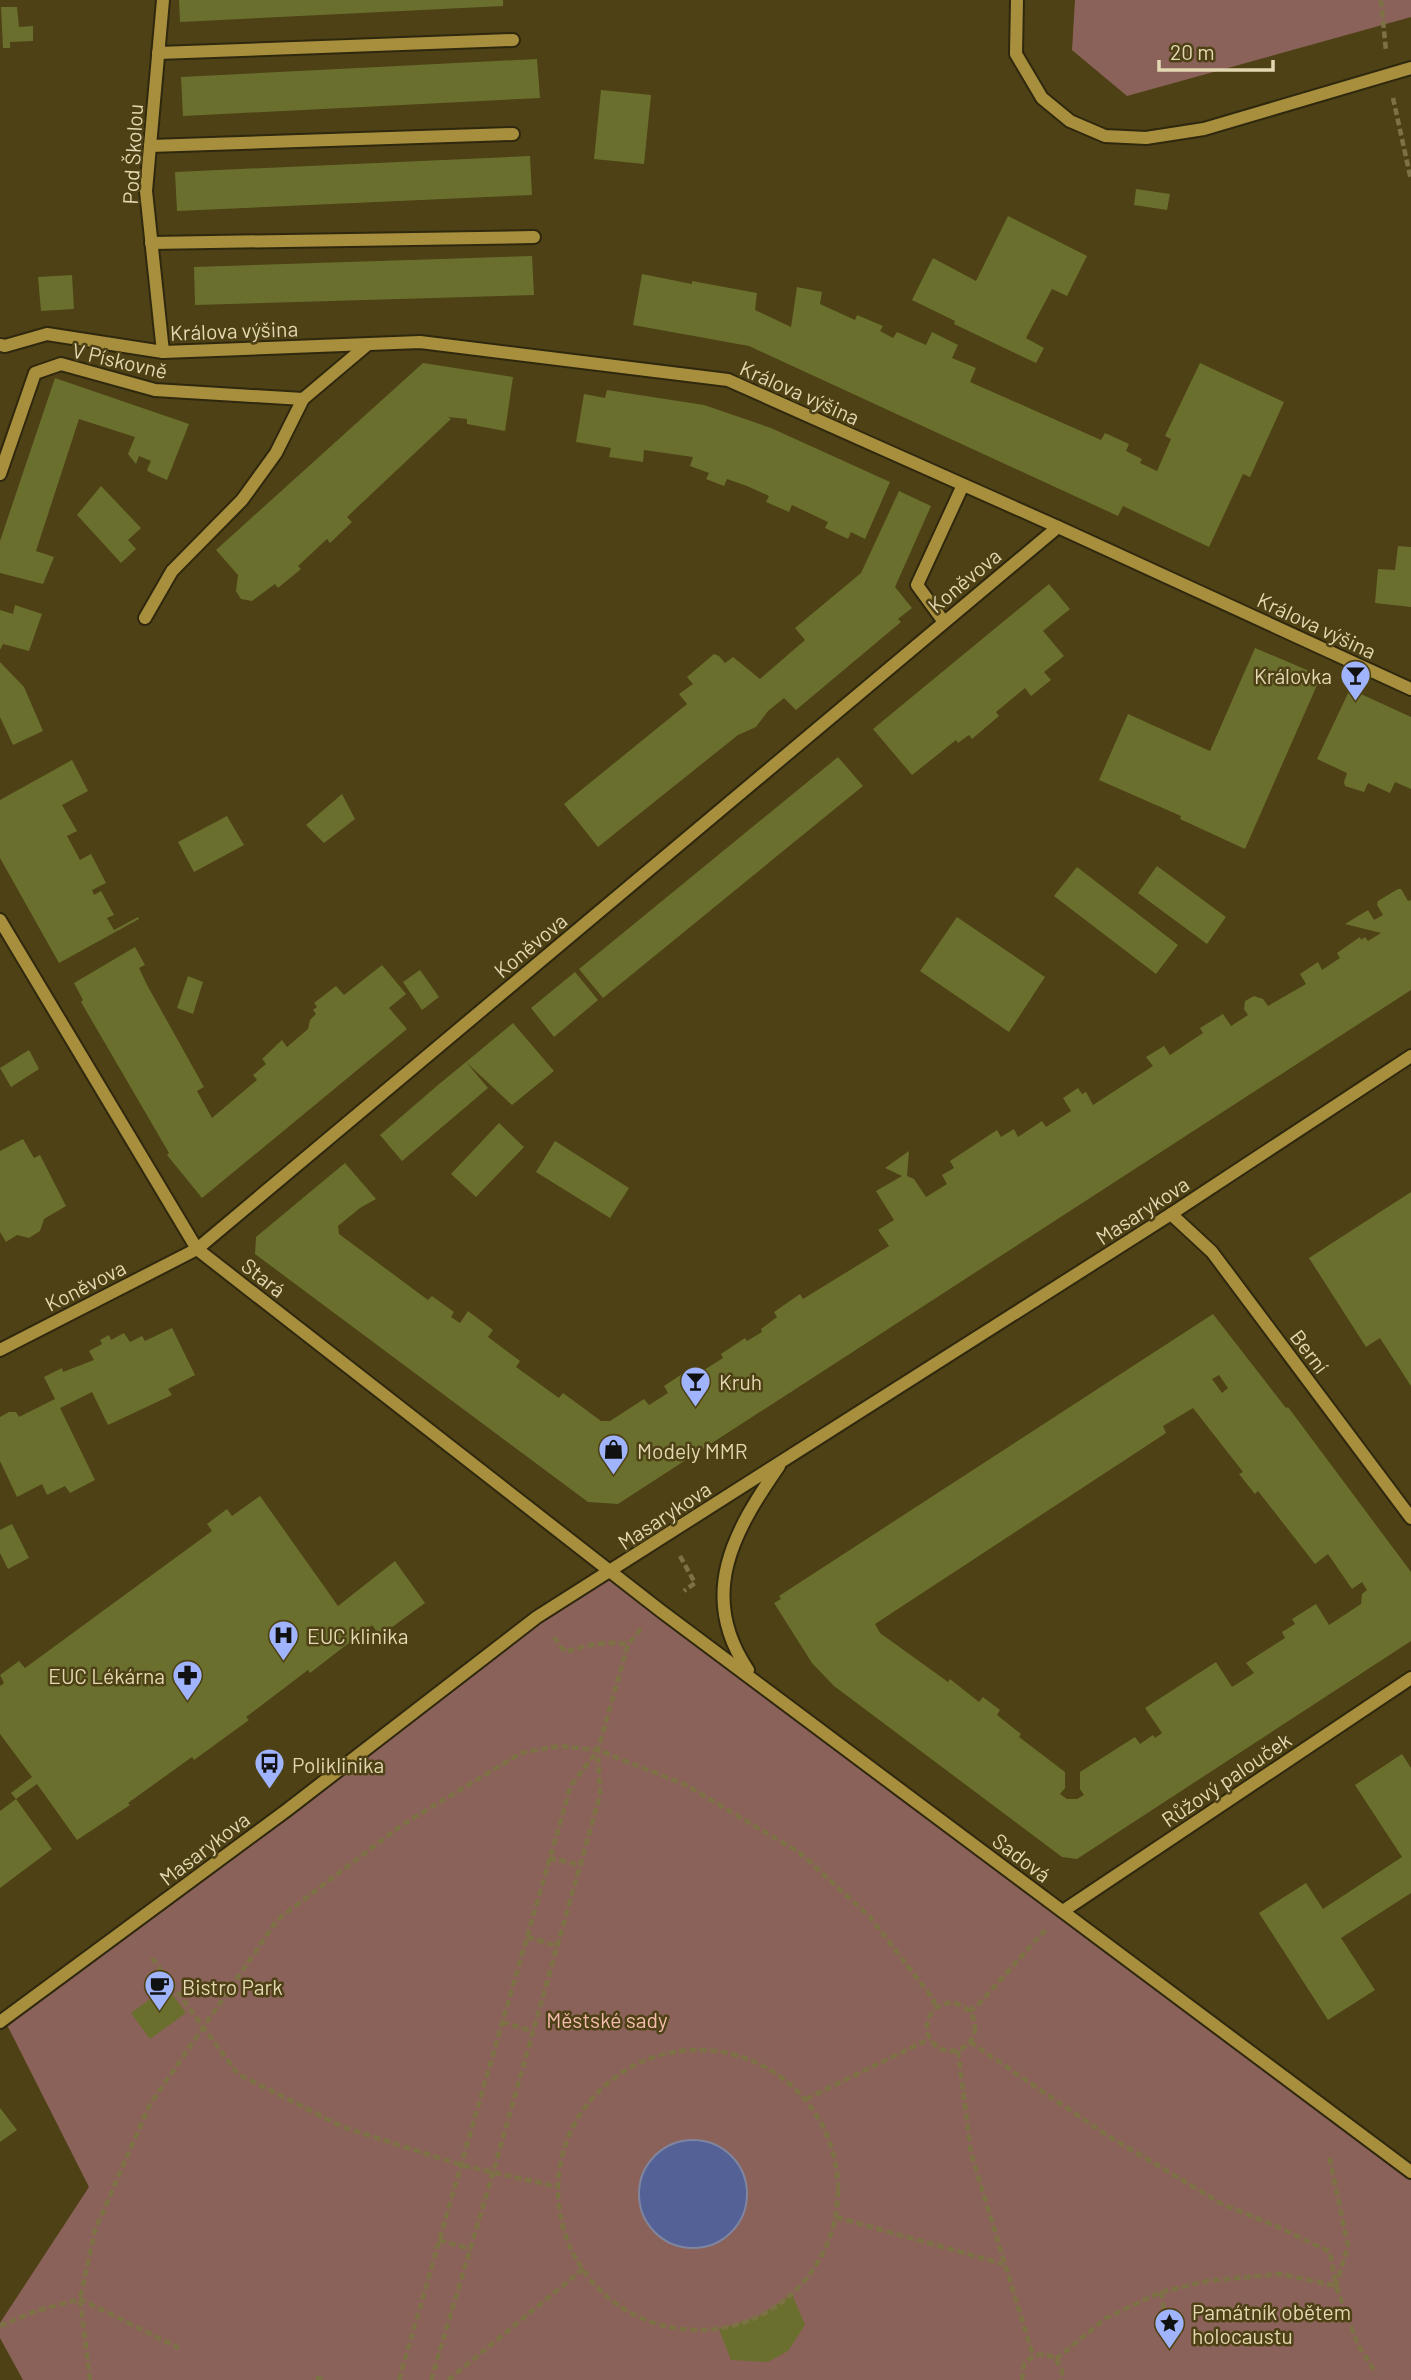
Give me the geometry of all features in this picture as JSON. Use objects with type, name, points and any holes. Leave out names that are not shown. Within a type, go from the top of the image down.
[{"type":"street","name":"Pod Školou","points":[[163,0],[146,191],[163,352]]},
{"type":"street","points":[[1017,0],[1016,54],[1042,98],[1070,121],[1105,136],[1146,138],[1204,129],[1411,68]]},
{"type":"street","points":[[158,53],[513,40]]},
{"type":"street","points":[[150,146],[513,134]]},
{"type":"street","points":[[151,243],[534,237]]},
{"type":"street","name":"Králova výšina","points":[[0,345],[5,346],[47,334],[163,352],[421,342],[727,380],[1058,527],[1411,689]]},
{"type":"street","points":[[145,618],[172,571],[242,500],[275,453],[303,399],[368,345]]},
{"type":"street","name":"V Pískovně","points":[[0,474],[35,373],[61,364],[155,390],[303,399]]},
{"type":"street","points":[[944,622],[917,585],[962,485]]},
{"type":"street","name":"Koněvova","points":[[0,1350],[197,1249],[1058,527]]},
{"type":"street","name":"Stará","points":[[0,920],[197,1249],[611,1571]]},
{"type":"street","name":"Masarykova","points":[[0,2022],[287,1811],[537,1617],[1171,1214],[1411,1056]]},
{"type":"street","name":"Berní","points":[[1171,1214],[1212,1252],[1411,1518]]},
{"type":"street","points":[[754,1679],[739,1657],[729,1632],[723,1606],[724,1581],[727,1560],[737,1533],[782,1462]]},
{"type":"street","name":"Sadová","points":[[611,1571],[1411,2172]]},
{"type":"street","name":"Růžový palouček","points":[[1063,1911],[1411,1678]]},
{"type":"path","points":[[1394,104],[1411,180]]},
{"type":"path","points":[[680,1555],[695,1583],[684,1591]]},
{"type":"path","points":[[431,2380],[493,2173],[600,1795],[598,1750],[628,1644],[645,1624]]},
{"type":"path","points":[[554,1637],[565,1652],[592,1644],[628,1644]]},
{"type":"path","points":[[90,2380],[80,2299],[95,2230],[149,2106],[278,1919],[401,1825],[521,1753],[559,1746],[598,1750],[686,1785],[800,1853],[870,1916],[933,1999],[936,2008]]},
{"type":"path","points":[[399,2380],[571,1785],[598,1750]]},
{"type":"path","points":[[550,1858],[580,1865]]},
{"type":"path","points":[[969,2011],[977,2006],[1063,1911]]},
{"type":"path","points":[[527,1937],[557,1946]]},
{"type":"path","points":[[152,1958],[239,2074],[344,2127],[461,2165],[558,2187]]},
{"type":"path","points":[[957,2003],[969,2011],[975,2030],[971,2042],[958,2051],[939,2049],[929,2039],[928,2019],[936,2008],[957,2003]]},
{"type":"path","points":[[502,2022],[533,2031]]},
{"type":"path","points":[[806,2099],[929,2039]]},
{"type":"path","points":[[971,2042],[1105,2134],[1222,2204],[1330,2252],[1336,2286],[1358,2345],[1376,2373]]},
{"type":"path","points":[[707,2050],[744,2057],[777,2074],[806,2099],[827,2135],[838,2175],[836,2217],[827,2246],[812,2272],[792,2294],[758,2317],[719,2329],[680,2329],[642,2319],[609,2298],[583,2269],[569,2244],[561,2216],[558,2187],[564,2150],[579,2116],[603,2087],[634,2065],[670,2052],[707,2050]]},
{"type":"path","points":[[958,2051],[971,2153],[1033,2356]]},
{"type":"path","points":[[1329,2155],[1348,2246],[1336,2286]]},
{"type":"path","points":[[836,2217],[1003,2264]]},
{"type":"path","points":[[439,2240],[471,2249]]},
{"type":"path","points":[[448,2380],[583,2269]]},
{"type":"path","points":[[1056,2359],[1106,2318],[1161,2292],[1207,2281],[1281,2274],[1336,2286]]},
{"type":"path","points":[[1161,2292],[1169,2339]]},
{"type":"path","points":[[0,2326],[36,2311],[80,2299],[179,2348]]},
{"type":"path","points":[[1022,2380],[1024,2364],[1033,2356],[1045,2354],[1056,2359],[1062,2370],[1061,2380]]},
{"type":"path","points":[[316,2378],[326,2380]]},
{"type":"green space","points":[[1075,0],[1411,0],[1411,17],[1127,96],[1072,50]]},
{"type":"green space","name":"Městské sady","points":[[611,1571],[1411,2172],[1411,2380],[23,2380],[0,2338],[0,2323],[89,2187],[4,2019],[537,1617]]},
{"type":"water","points":[[693,2140],[714,2144],[731,2156],[743,2173],[747,2194],[743,2215],[731,2232],[714,2244],[693,2248],[672,2244],[655,2232],[643,2215],[639,2194],[643,2173],[655,2156],[672,2144]]},
{"type":"building","points":[[179,0],[503,0],[503,6],[180,22]]},
{"type":"building","points":[[1,7],[17,7],[19,27],[33,26],[33,41],[10,42],[10,48],[3,48]]},
{"type":"building","points":[[537,59],[540,98],[183,116],[181,77]]},
{"type":"building","points":[[601,90],[651,95],[644,164],[594,159]]},
{"type":"building","points":[[530,156],[532,195],[177,211],[175,172]]},
{"type":"building","points":[[1136,189],[1170,194],[1167,210],[1134,205]]},
{"type":"building","points":[[1008,216],[1087,256],[1067,296],[1052,289],[1026,338],[1044,348],[1036,363],[954,324],[955,321],[912,300],[933,258],[976,281]]},
{"type":"building","points":[[532,256],[534,295],[195,305],[194,267]]},
{"type":"building","points":[[642,274],[757,293],[755,310],[791,327],[797,287],[822,292],[820,304],[855,320],[857,315],[883,326],[880,331],[893,338],[897,332],[926,345],[932,332],[958,345],[952,358],[976,368],[970,382],[1101,440],[1105,433],[1129,444],[1126,451],[1142,459],[1140,463],[1157,471],[1171,439],[1165,436],[1200,363],[1284,402],[1250,477],[1243,474],[1209,547],[1123,506],[1118,516],[749,346],[633,325]]},
{"type":"building","points":[[72,275],[74,309],[41,311],[38,277]]},
{"type":"building","points":[[423,363],[513,377],[505,431],[467,424],[467,419],[448,417],[451,419],[347,517],[352,522],[330,543],[327,539],[298,566],[301,569],[278,588],[275,584],[252,601],[241,599],[236,591],[238,575],[216,550]]},
{"type":"building","points":[[55,378],[189,424],[167,480],[147,470],[151,461],[139,456],[136,464],[128,454],[135,437],[79,419],[36,551],[54,557],[43,584],[0,573],[0,541]]},
{"type":"building","points":[[607,390],[704,405],[771,428],[890,482],[865,539],[851,532],[848,539],[825,528],[828,522],[792,505],[789,512],[766,502],[769,496],[747,486],[727,479],[724,486],[706,479],[709,473],[690,466],[693,457],[644,450],[643,462],[609,457],[611,448],[576,442],[584,394],[605,398]]},
{"type":"building","points":[[101,486],[141,528],[128,540],[136,549],[121,563],[77,515]]},
{"type":"building","points":[[899,491],[931,506],[895,587],[912,608],[898,619],[901,622],[796,710],[784,698],[768,711],[756,727],[738,735],[598,847],[564,804],[687,704],[679,694],[693,684],[687,677],[714,654],[725,663],[733,657],[760,679],[805,640],[795,628],[861,573]]},
{"type":"building","points":[[1398,546],[1411,547],[1411,607],[1375,603],[1378,569],[1395,570]]},
{"type":"building","points":[[1049,584],[1070,609],[1043,631],[1064,656],[1044,672],[1051,680],[1031,696],[1025,688],[996,712],[999,716],[972,739],[969,735],[958,743],[956,740],[912,775],[873,729]]},
{"type":"building","points":[[15,605],[42,614],[29,651],[3,644],[0,650],[0,610],[13,614]]},
{"type":"building","points":[[1255,648],[1321,676],[1245,849],[1180,819],[1181,816],[1099,780],[1128,714],[1210,751]]},
{"type":"building","points":[[0,662],[24,687],[43,731],[13,745],[0,717]]},
{"type":"building","points":[[1350,689],[1411,717],[1411,789],[1395,782],[1390,793],[1368,783],[1364,792],[1345,786],[1347,773],[1317,759]]},
{"type":"building","points":[[838,757],[863,786],[603,998],[579,969]]},
{"type":"building","points":[[72,760],[88,791],[62,805],[77,831],[67,836],[80,860],[91,854],[106,883],[92,890],[94,895],[101,891],[114,915],[107,918],[114,930],[138,917],[139,919],[59,963],[0,858],[0,800]]},
{"type":"building","points":[[342,794],[355,819],[324,843],[306,825]]},
{"type":"building","points":[[227,816],[244,845],[194,872],[178,842]]},
{"type":"building","points":[[1157,866],[1226,917],[1207,944],[1138,893]]},
{"type":"building","points":[[1077,867],[1178,945],[1156,974],[1054,896]]},
{"type":"building","points":[[1401,889],[1408,901],[1411,900],[1411,990],[618,1504],[588,1502],[255,1254],[256,1237],[345,1163],[376,1199],[338,1226],[339,1234],[428,1300],[432,1296],[454,1312],[451,1317],[460,1323],[468,1311],[493,1330],[488,1337],[520,1361],[516,1367],[559,1398],[563,1393],[601,1421],[610,1421],[644,1399],[649,1405],[668,1393],[664,1386],[682,1374],[687,1381],[723,1358],[721,1354],[745,1338],[747,1341],[762,1332],[761,1329],[777,1317],[774,1312],[800,1294],[803,1299],[889,1246],[878,1230],[894,1220],[876,1191],[902,1176],[885,1168],[909,1151],[907,1176],[914,1179],[926,1197],[947,1184],[942,1175],[954,1168],[950,1161],[997,1130],[1001,1137],[1014,1129],[1018,1137],[1042,1121],[1046,1127],[1071,1111],[1063,1098],[1078,1088],[1082,1094],[1086,1092],[1093,1105],[1153,1066],[1146,1057],[1164,1046],[1170,1055],[1203,1033],[1200,1028],[1223,1014],[1231,1026],[1248,1015],[1244,1009],[1245,1001],[1254,996],[1263,999],[1268,1006],[1306,984],[1300,974],[1318,962],[1322,970],[1340,958],[1337,953],[1360,937],[1361,940],[1365,937],[1368,941],[1381,933],[1345,924],[1368,910],[1374,920],[1383,915],[1377,905],[1378,901]]},
{"type":"building","points":[[957,917],[1045,977],[1009,1032],[920,971]]},
{"type":"building","points":[[135,947],[145,965],[139,968],[147,985],[204,1087],[197,1091],[212,1118],[257,1080],[253,1075],[266,1064],[262,1059],[282,1040],[287,1047],[308,1029],[310,1020],[316,1014],[313,1010],[317,1007],[314,1003],[336,986],[344,995],[382,965],[406,994],[389,1008],[407,1029],[202,1198],[167,1155],[169,1153],[81,1002],[83,1000],[74,983]]},
{"type":"building","points":[[420,970],[439,997],[422,1010],[403,982]]},
{"type":"building","points":[[575,972],[598,1000],[554,1037],[531,1008]]},
{"type":"building","points":[[188,976],[203,982],[193,1014],[177,1008]]},
{"type":"building","points":[[513,1023],[554,1071],[512,1105],[466,1062]]},
{"type":"building","points":[[29,1050],[39,1069],[11,1087],[0,1068]]},
{"type":"building","points":[[466,1062],[488,1088],[402,1161],[380,1135]]},
{"type":"building","points":[[499,1123],[524,1147],[476,1197],[451,1174]]},
{"type":"building","points":[[23,1139],[34,1158],[40,1155],[66,1206],[44,1219],[40,1231],[29,1238],[17,1235],[6,1242],[0,1232],[0,1151]]},
{"type":"building","points":[[555,1141],[629,1188],[610,1218],[536,1172]]},
{"type":"building","points":[[1411,1192],[1411,1386],[1380,1338],[1366,1347],[1309,1258]]},
{"type":"building","points":[[1213,1314],[1286,1408],[1288,1407],[1411,1572],[1411,1641],[1077,1859],[1062,1857],[834,1686],[812,1663],[774,1603],[781,1599],[779,1596]],"holes":[[[1219,1375],[1228,1388],[1222,1393],[1212,1379]],[[1193,1408],[1243,1472],[1239,1474],[1255,1494],[1258,1491],[1315,1564],[1328,1554],[1352,1589],[1362,1582],[1367,1590],[1362,1594],[1361,1604],[1329,1625],[1316,1604],[1292,1619],[1295,1624],[1282,1632],[1285,1638],[1246,1663],[1254,1673],[1232,1687],[1216,1662],[1145,1708],[1162,1733],[1155,1738],[1153,1735],[1140,1744],[1135,1737],[1080,1772],[1080,1789],[1084,1795],[1077,1799],[1067,1799],[1060,1794],[1065,1788],[1065,1772],[1019,1737],[1021,1734],[997,1715],[1000,1710],[983,1697],[979,1702],[950,1679],[948,1682],[880,1633],[875,1624],[1166,1433],[1163,1426]]]},
{"type":"building","points":[[172,1328],[195,1375],[168,1389],[172,1395],[108,1425],[92,1392],[60,1408],[95,1480],[70,1493],[65,1486],[47,1495],[42,1484],[17,1497],[0,1461],[0,1417],[16,1412],[19,1417],[55,1399],[44,1377],[62,1368],[63,1372],[94,1360],[89,1351],[102,1344],[100,1340],[109,1335],[111,1340],[124,1333],[130,1342],[142,1336],[145,1341]]},
{"type":"building","points":[[260,1496],[338,1606],[395,1561],[425,1603],[380,1636],[372,1625],[310,1673],[308,1670],[246,1717],[249,1720],[194,1760],[192,1757],[128,1803],[130,1805],[77,1840],[37,1784],[16,1799],[11,1793],[32,1777],[0,1734],[0,1686],[4,1683],[0,1675],[19,1661],[25,1668],[212,1531],[207,1524],[227,1509],[232,1516]]},
{"type":"building","points":[[12,1524],[29,1558],[8,1569],[0,1553],[0,1530]]},
{"type":"building","points":[[1402,1754],[1411,1768],[1411,1893],[1341,1938],[1375,1990],[1328,2020],[1259,1913],[1306,1883],[1323,1909],[1402,1857],[1355,1785]]},
{"type":"building","points":[[16,1799],[52,1849],[0,1888],[0,1811]]},
{"type":"building","points":[[167,1987],[186,2013],[150,2039],[131,2013]]},
{"type":"building","points":[[0,2108],[17,2130],[0,2142]]},
{"type":"building","points":[[792,2294],[805,2325],[788,2351],[768,2362],[731,2360],[719,2329],[758,2317]]},
{"type":"place","name":"Královka","points":[[1355,702]]},
{"type":"place","name":"Kruh","points":[[696,1408]]},
{"type":"place","name":"Modely MMR","points":[[614,1477]]},
{"type":"place","name":"EUC klinika","points":[[284,1662]]},
{"type":"place","name":"EUC Lékárna","points":[[188,1702]]},
{"type":"place","name":"Poliklinika","points":[[269,1791]]},
{"type":"place","name":"Bistro Park","points":[[159,2013]]},
{"type":"place","name":"Památník obětem holocaustu","points":[[1169,2350]]}]
